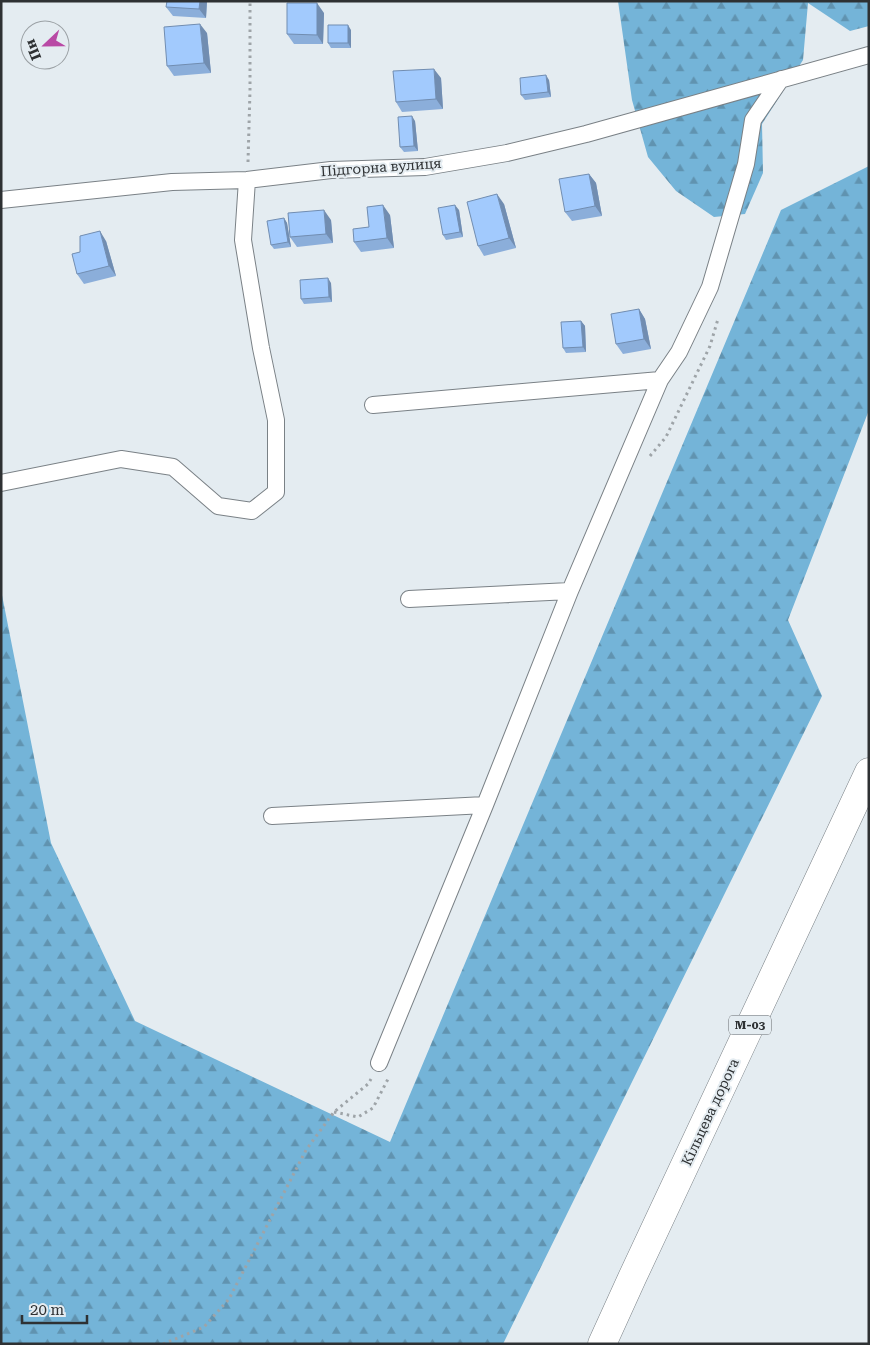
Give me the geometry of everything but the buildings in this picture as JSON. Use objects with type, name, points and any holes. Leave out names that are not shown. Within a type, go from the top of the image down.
[{"type":"highway","name":"Кільцева дорога","points":[[602,1344],[869,772]]},
{"type":"street","name":"Підгорна вулиця","points":[[1,200],[172,182],[247,180],[331,170],[424,167],[507,153],[586,134],[869,55]]},
{"type":"street","points":[[379,1063],[570,591],[660,380],[679,352],[710,287],[746,164],[753,120],[781,79]]},
{"type":"street","points":[[1,482],[121,459],[173,467],[218,506],[252,511],[276,492],[276,420],[260,348],[243,240],[247,180]]},
{"type":"street","points":[[373,405],[660,380]]},
{"type":"street","points":[[409,599],[570,591]]},
{"type":"street","points":[[272,816],[485,805]]},
{"type":"path","points":[[247,180],[250,1]]},
{"type":"path","points":[[163,1344],[204,1327],[229,1299],[306,1150],[334,1112],[368,1084],[379,1063]]},
{"type":"green space","points":[[618,1],[869,1],[869,26],[850,31],[808,3],[803,60],[762,124],[763,173],[745,214],[714,217],[676,191],[648,157],[632,100]]},
{"type":"green space","points":[[869,166],[869,410],[788,620],[822,696],[503,1344],[1,1344],[1,590],[51,843],[135,1021],[390,1142],[781,210]]}]
